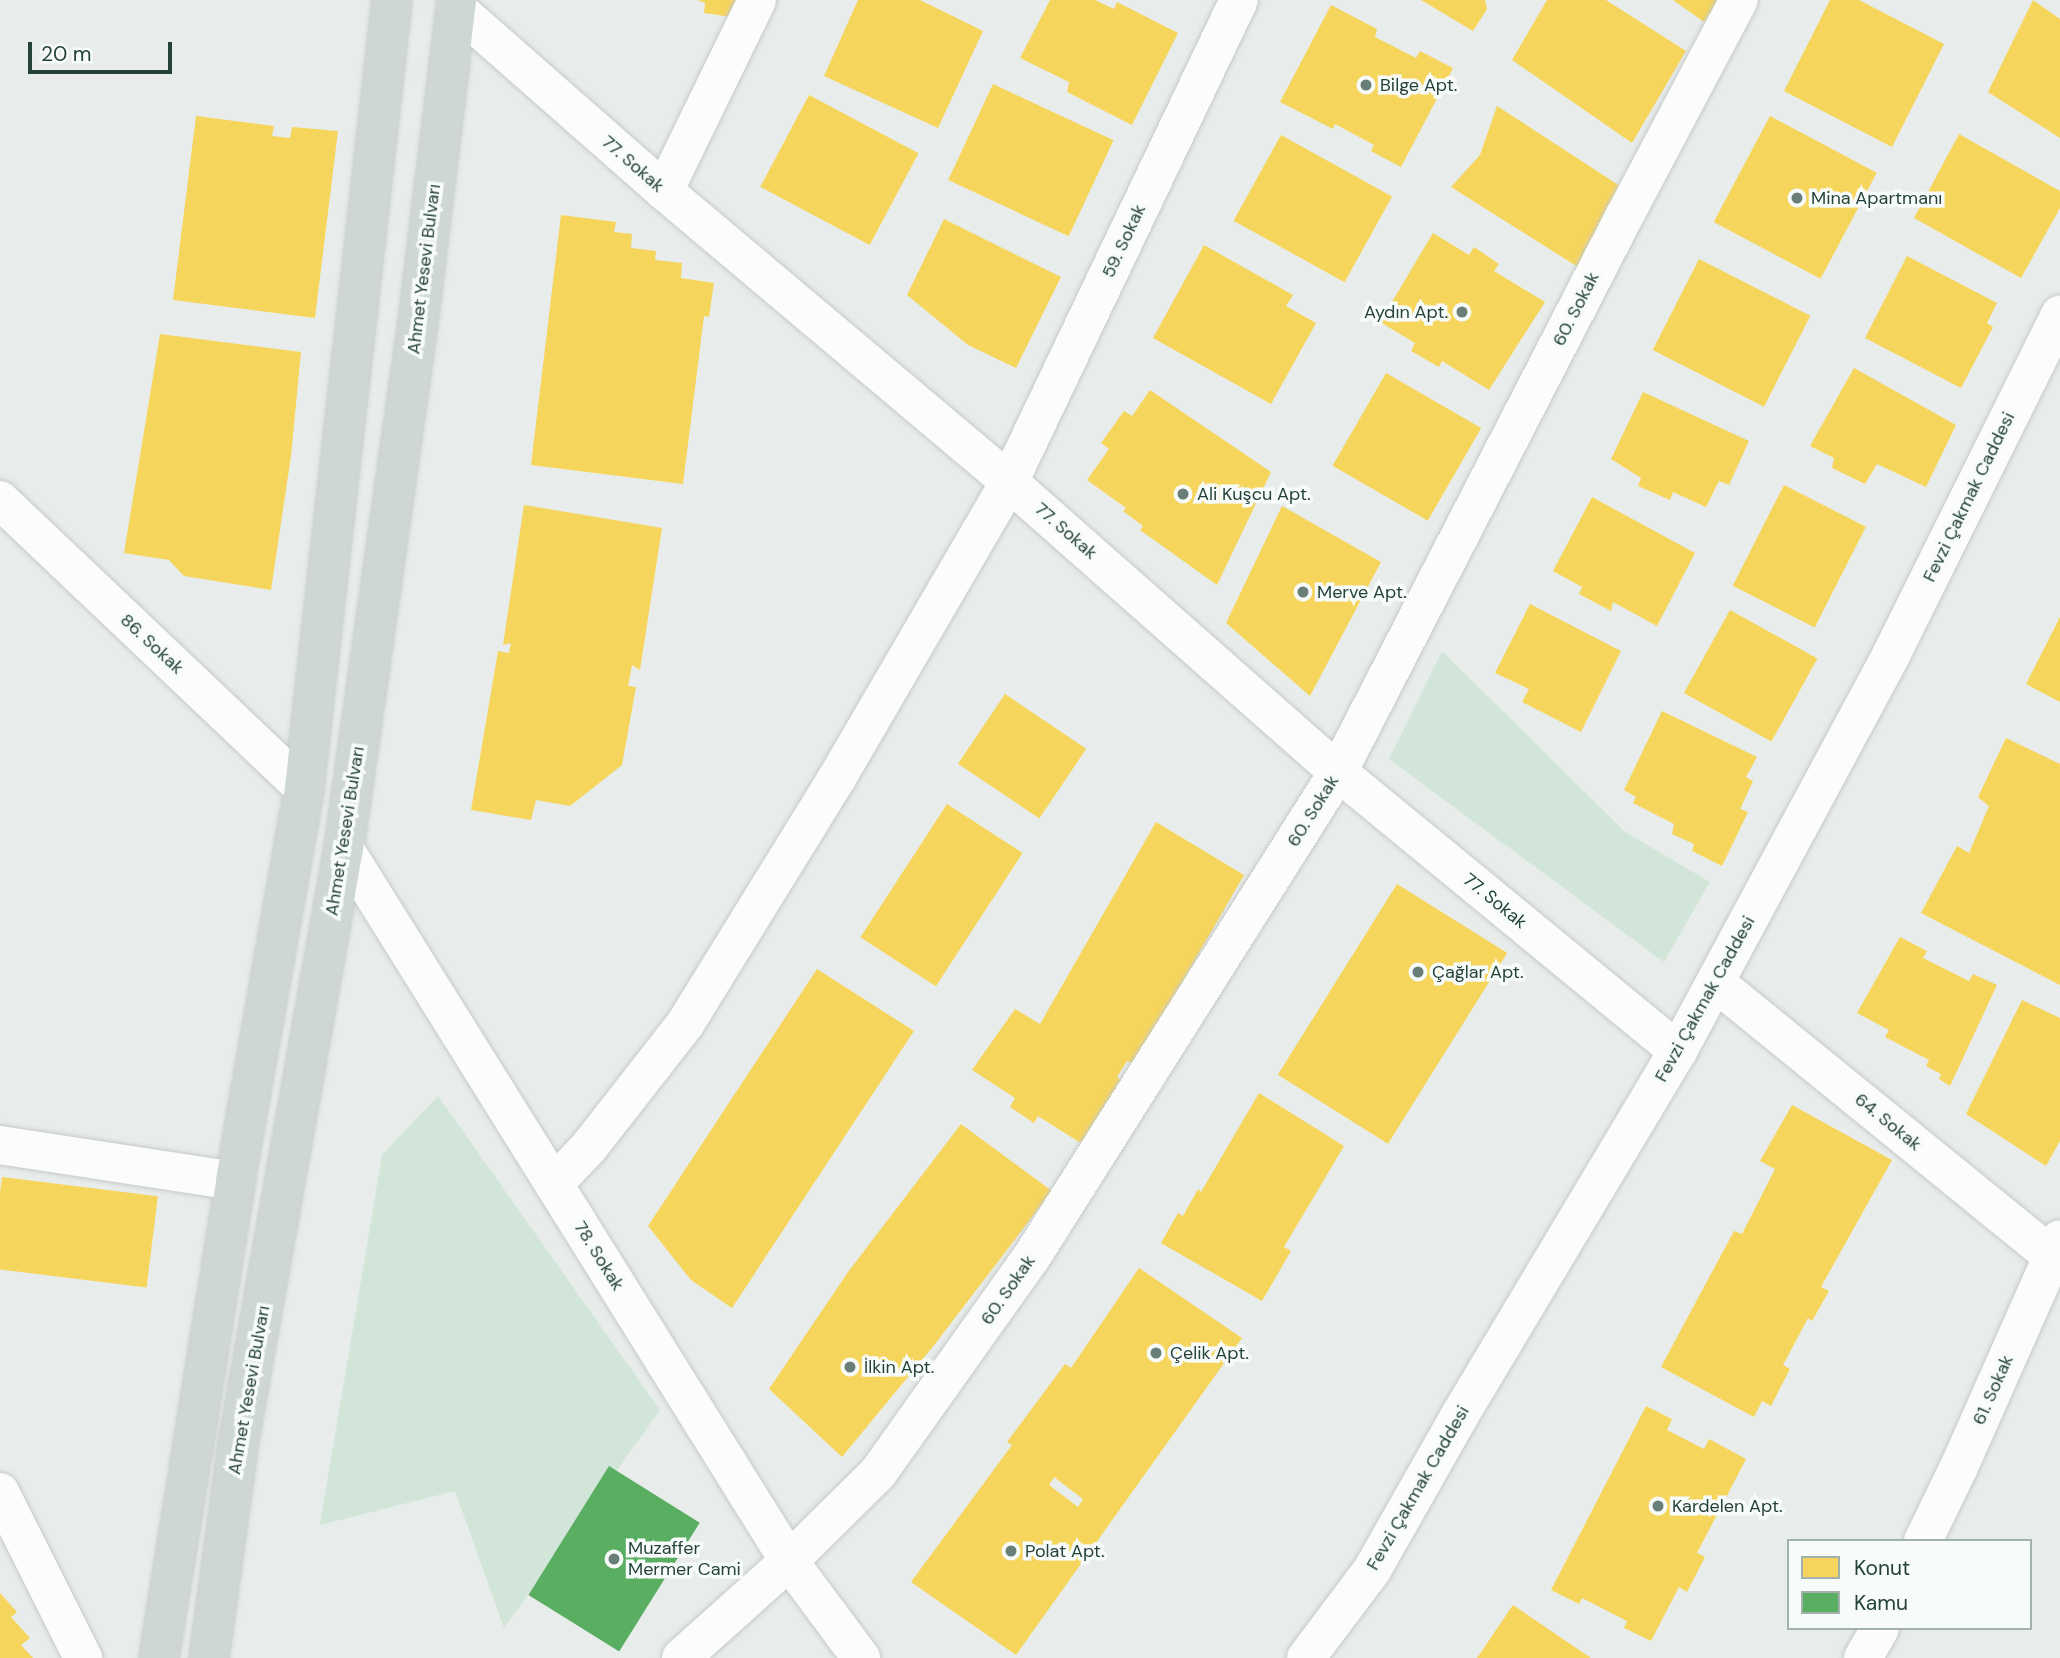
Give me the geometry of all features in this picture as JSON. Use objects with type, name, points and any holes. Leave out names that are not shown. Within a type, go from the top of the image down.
[{"type":"main road","points":[[159,1658],[235,1181],[304,788],[390,1]]},
{"type":"main road","name":"Ahmet Yesevi Bulvarı","points":[[209,1658],[239,1445],[344,848],[418,323],[457,4]]},
{"type":"street","points":[[664,191],[757,0]]},
{"type":"street","name":"59. Sokak","points":[[554,1184],[589,1147],[685,1024],[837,778],[1009,482],[1238,0]]},
{"type":"street","name":"60. Sokak","points":[[681,1658],[789,1561],[878,1474],[1031,1258],[1338,772],[1619,227],[1740,0]]},
{"type":"street","name":"77. Sokak","points":[[457,4],[664,191],[1009,482],[1338,772],[1678,1051]]},
{"type":"street","name":"Fevzi Çakmak Caddesi","points":[[1306,1658],[1372,1570],[1467,1403],[1678,1051],[1891,655],[2060,315]]},
{"type":"street","name":"86. Sokak","points":[[0,500],[304,788]]},
{"type":"street","name":"78. Sokak","points":[[344,848],[789,1561],[861,1658]]},
{"type":"street","name":"64. Sokak","points":[[1716,983],[2057,1252]]},
{"type":"street","points":[[0,1145],[235,1181]]},
{"type":"street","name":"61. Sokak","points":[[1924,1539],[2057,1252]]},
{"type":"street","points":[[0,1492],[83,1658]]},
{"type":"street","points":[[1863,1658],[1879,1630]]},
{"type":"green space","points":[[1442,651],[1625,832],[1710,882],[1664,962],[1389,759]]},
{"type":"green space","points":[[438,1096],[660,1410],[504,1628],[455,1491],[320,1525],[382,1155]]},
{"type":"building: Konut","points":[[698,0],[748,0],[745,19],[704,13],[705,3]]},
{"type":"building: Konut","points":[[858,0],[920,0],[983,31],[938,128],[824,76]]},
{"type":"building: Konut","points":[[1050,0],[1095,0],[1114,9],[1117,2],[1178,33],[1132,125],[1067,92],[1069,82],[1020,58]]},
{"type":"building: Konut","points":[[1421,0],[1485,0],[1487,9],[1473,31]]},
{"type":"building: Konut","points":[[1547,0],[1606,0],[1686,51],[1632,143],[1512,60]]},
{"type":"building: Konut","points":[[1673,0],[1721,0],[1704,22]]},
{"type":"building: Konut","points":[[1830,0],[1859,0],[1944,44],[1892,147],[1784,91]]},
{"type":"building: Konut","points":[[2033,0],[2060,19],[2060,138],[1988,92]]},
{"type":"building: Konut","name":"Bilge Apt.","points":[[1331,5],[1377,29],[1375,37],[1416,58],[1420,51],[1453,68],[1401,167],[1371,151],[1374,145],[1335,124],[1333,129],[1280,102]]},
{"type":"building: Konut","points":[[993,84],[1114,140],[1069,236],[948,180]]},
{"type":"building: Konut","points":[[809,95],[918,153],[870,245],[760,187]]},
{"type":"building: Konut","points":[[1497,106],[1623,188],[1578,267],[1451,187],[1480,155]]},
{"type":"building: Konut","points":[[196,116],[274,126],[272,136],[290,138],[292,127],[338,131],[315,318],[173,300]]},
{"type":"building: Konut","name":"Mina Apartmanı","points":[[1770,116],[1877,173],[1821,279],[1714,222]]},
{"type":"building: Konut","points":[[1959,134],[2060,191],[2060,208],[2021,278],[1914,218]]},
{"type":"building: Konut","points":[[1281,135],[1392,197],[1345,282],[1233,221]]},
{"type":"building: Konut","points":[[561,215],[616,222],[614,232],[632,234],[631,248],[656,251],[655,260],[682,263],[681,278],[714,283],[709,317],[704,316],[683,484],[531,465]]},
{"type":"building: Konut","points":[[944,219],[1061,277],[1016,368],[968,345],[907,295]]},
{"type":"building: Konut","name":"Aydın Apt.","points":[[1433,233],[1469,255],[1474,247],[1499,264],[1494,271],[1545,302],[1489,390],[1442,361],[1439,367],[1411,351],[1415,343],[1380,322]]},
{"type":"building: Konut","points":[[1204,245],[1293,295],[1286,306],[1316,323],[1271,404],[1153,338]]},
{"type":"building: Konut","points":[[1907,256],[1997,303],[1987,323],[1993,327],[1961,388],[1865,338]]},
{"type":"building: Konut","points":[[1699,259],[1810,316],[1764,407],[1653,350]]},
{"type":"building: Konut","points":[[160,334],[301,352],[291,456],[271,590],[184,576],[169,560],[124,553]]},
{"type":"building: Konut","points":[[1854,368],[1956,425],[1926,487],[1877,464],[1865,484],[1832,468],[1834,458],[1810,446]]},
{"type":"building: Konut","points":[[1386,373],[1481,428],[1428,521],[1332,466]]},
{"type":"building: Konut","name":"Ali Kuşcu Apt.","points":[[1150,390],[1271,472],[1217,585],[1140,530],[1143,526],[1123,511],[1126,508],[1087,480],[1109,449],[1101,443],[1124,411],[1132,416]]},
{"type":"building: Konut","points":[[1643,392],[1749,441],[1729,485],[1719,481],[1706,507],[1673,492],[1670,500],[1638,486],[1641,478],[1611,459]]},
{"type":"building: Konut","points":[[1784,485],[1866,527],[1815,627],[1733,586]]},
{"type":"building: Konut","points":[[1592,497],[1695,553],[1657,626],[1613,602],[1611,611],[1579,594],[1582,587],[1553,571]]},
{"type":"building: Konut","points":[[524,505],[662,528],[640,670],[632,665],[628,686],[636,687],[622,765],[570,806],[536,800],[531,820],[471,810],[498,651],[509,653],[511,643],[503,645]]},
{"type":"building: Konut","name":"Merve Apt.","points":[[1282,506],[1381,562],[1310,696],[1226,623]]},
{"type":"building: Konut","points":[[1530,604],[1621,651],[1581,732],[1522,702],[1529,689],[1495,673]]},
{"type":"building: Konut","points":[[1730,610],[1817,658],[1771,742],[1684,693]]},
{"type":"building: Konut","points":[[2060,617],[2060,702],[2026,684]]},
{"type":"building: Konut","points":[[1005,694],[1086,749],[1039,818],[958,764]]},
{"type":"building: Konut","points":[[1662,711],[1757,757],[1746,777],[1753,781],[1740,809],[1748,812],[1722,866],[1692,851],[1694,844],[1672,834],[1674,824],[1633,803],[1636,797],[1624,790]]},
{"type":"building: Konut","points":[[2006,738],[2060,764],[2060,985],[1921,913],[1957,846],[1969,853],[1989,806],[1978,797]]},
{"type":"building: Konut","points":[[947,804],[1022,853],[936,986],[860,937]]},
{"type":"building: Konut","points":[[1156,822],[1244,875],[1135,1064],[1127,1061],[1117,1077],[1127,1083],[1087,1147],[1038,1116],[1034,1123],[1010,1107],[1015,1098],[972,1070],[1015,1009],[1040,1024]]},
{"type":"building: Konut","points":[[1397,884],[1507,953],[1388,1144],[1278,1075]]},
{"type":"building: Konut","points":[[1900,937],[1927,951],[1923,958],[1969,981],[1973,974],[1997,985],[1950,1086],[1939,1079],[1941,1074],[1926,1066],[1929,1060],[1885,1037],[1889,1030],[1857,1013]]},
{"type":"building: Konut","points":[[817,969],[914,1031],[732,1308],[691,1280],[648,1226]]},
{"type":"building: Konut","points":[[2022,1000],[2060,1018],[2060,1141],[2046,1166],[1966,1114]]},
{"type":"building: Konut","points":[[1259,1093],[1344,1146],[1284,1247],[1291,1251],[1262,1301],[1161,1243],[1178,1213],[1183,1216],[1198,1189],[1201,1192]]},
{"type":"building: Konut","points":[[1792,1105],[1892,1160],[1821,1287],[1829,1291],[1812,1321],[1808,1318],[1783,1365],[1790,1369],[1771,1406],[1762,1401],[1754,1417],[1661,1367],[1734,1231],[1742,1234],[1775,1169],[1760,1161]]},
{"type":"building: Konut","points":[[961,1124],[1052,1191],[935,1344],[842,1457],[769,1389],[848,1272]]},
{"type":"building: Konut","points":[[2,1177],[158,1196],[147,1287],[0,1269]]},
{"type":"building: Konut","points":[[1139,1268],[1242,1338],[1016,1655],[911,1582],[1012,1445],[1007,1442],[1065,1364],[1071,1368]],"holes":[[[1054,1477],[1083,1499],[1078,1507],[1049,1485]]]},
{"type":"building: Konut","name":"Kardelen Apt.","points":[[1646,1406],[1672,1419],[1667,1430],[1704,1449],[1709,1439],[1746,1459],[1697,1553],[1705,1557],[1687,1592],[1679,1587],[1651,1641],[1624,1628],[1627,1621],[1582,1598],[1579,1604],[1551,1590]]},
{"type":"building: Konut","points":[[0,1593],[17,1612],[11,1617],[30,1638],[21,1645],[33,1658],[0,1658]]},
{"type":"building: Konut","points":[[1513,1605],[1591,1658],[1477,1658]]},
{"type":"building: Kamu","name":"Muzaffer Mermer Cami","points":[[609,1466],[700,1523],[619,1652],[528,1595]]},
{"type":"place","name":"Bilge Apt.","points":[[1366,85]]},
{"type":"place","name":"Mina Apartmanı","points":[[1797,198]]},
{"type":"place","name":"Aydın Apt.","points":[[1462,312]]},
{"type":"place","name":"Ali Kuşcu Apt.","points":[[1183,494]]},
{"type":"place","name":"Merve Apt.","points":[[1303,592]]},
{"type":"place","name":"Çağlar Apt.","points":[[1418,972]]},
{"type":"place","name":"Çelik Apt.","points":[[1156,1353]]},
{"type":"place","name":"İlkin Apt.","points":[[850,1367]]},
{"type":"place","name":"Kardelen Apt.","points":[[1658,1506]]},
{"type":"place","name":"Polat Apt.","points":[[1011,1551]]},
{"type":"place","name":"Muzaffer Mermer Cami","points":[[614,1559]]}]
